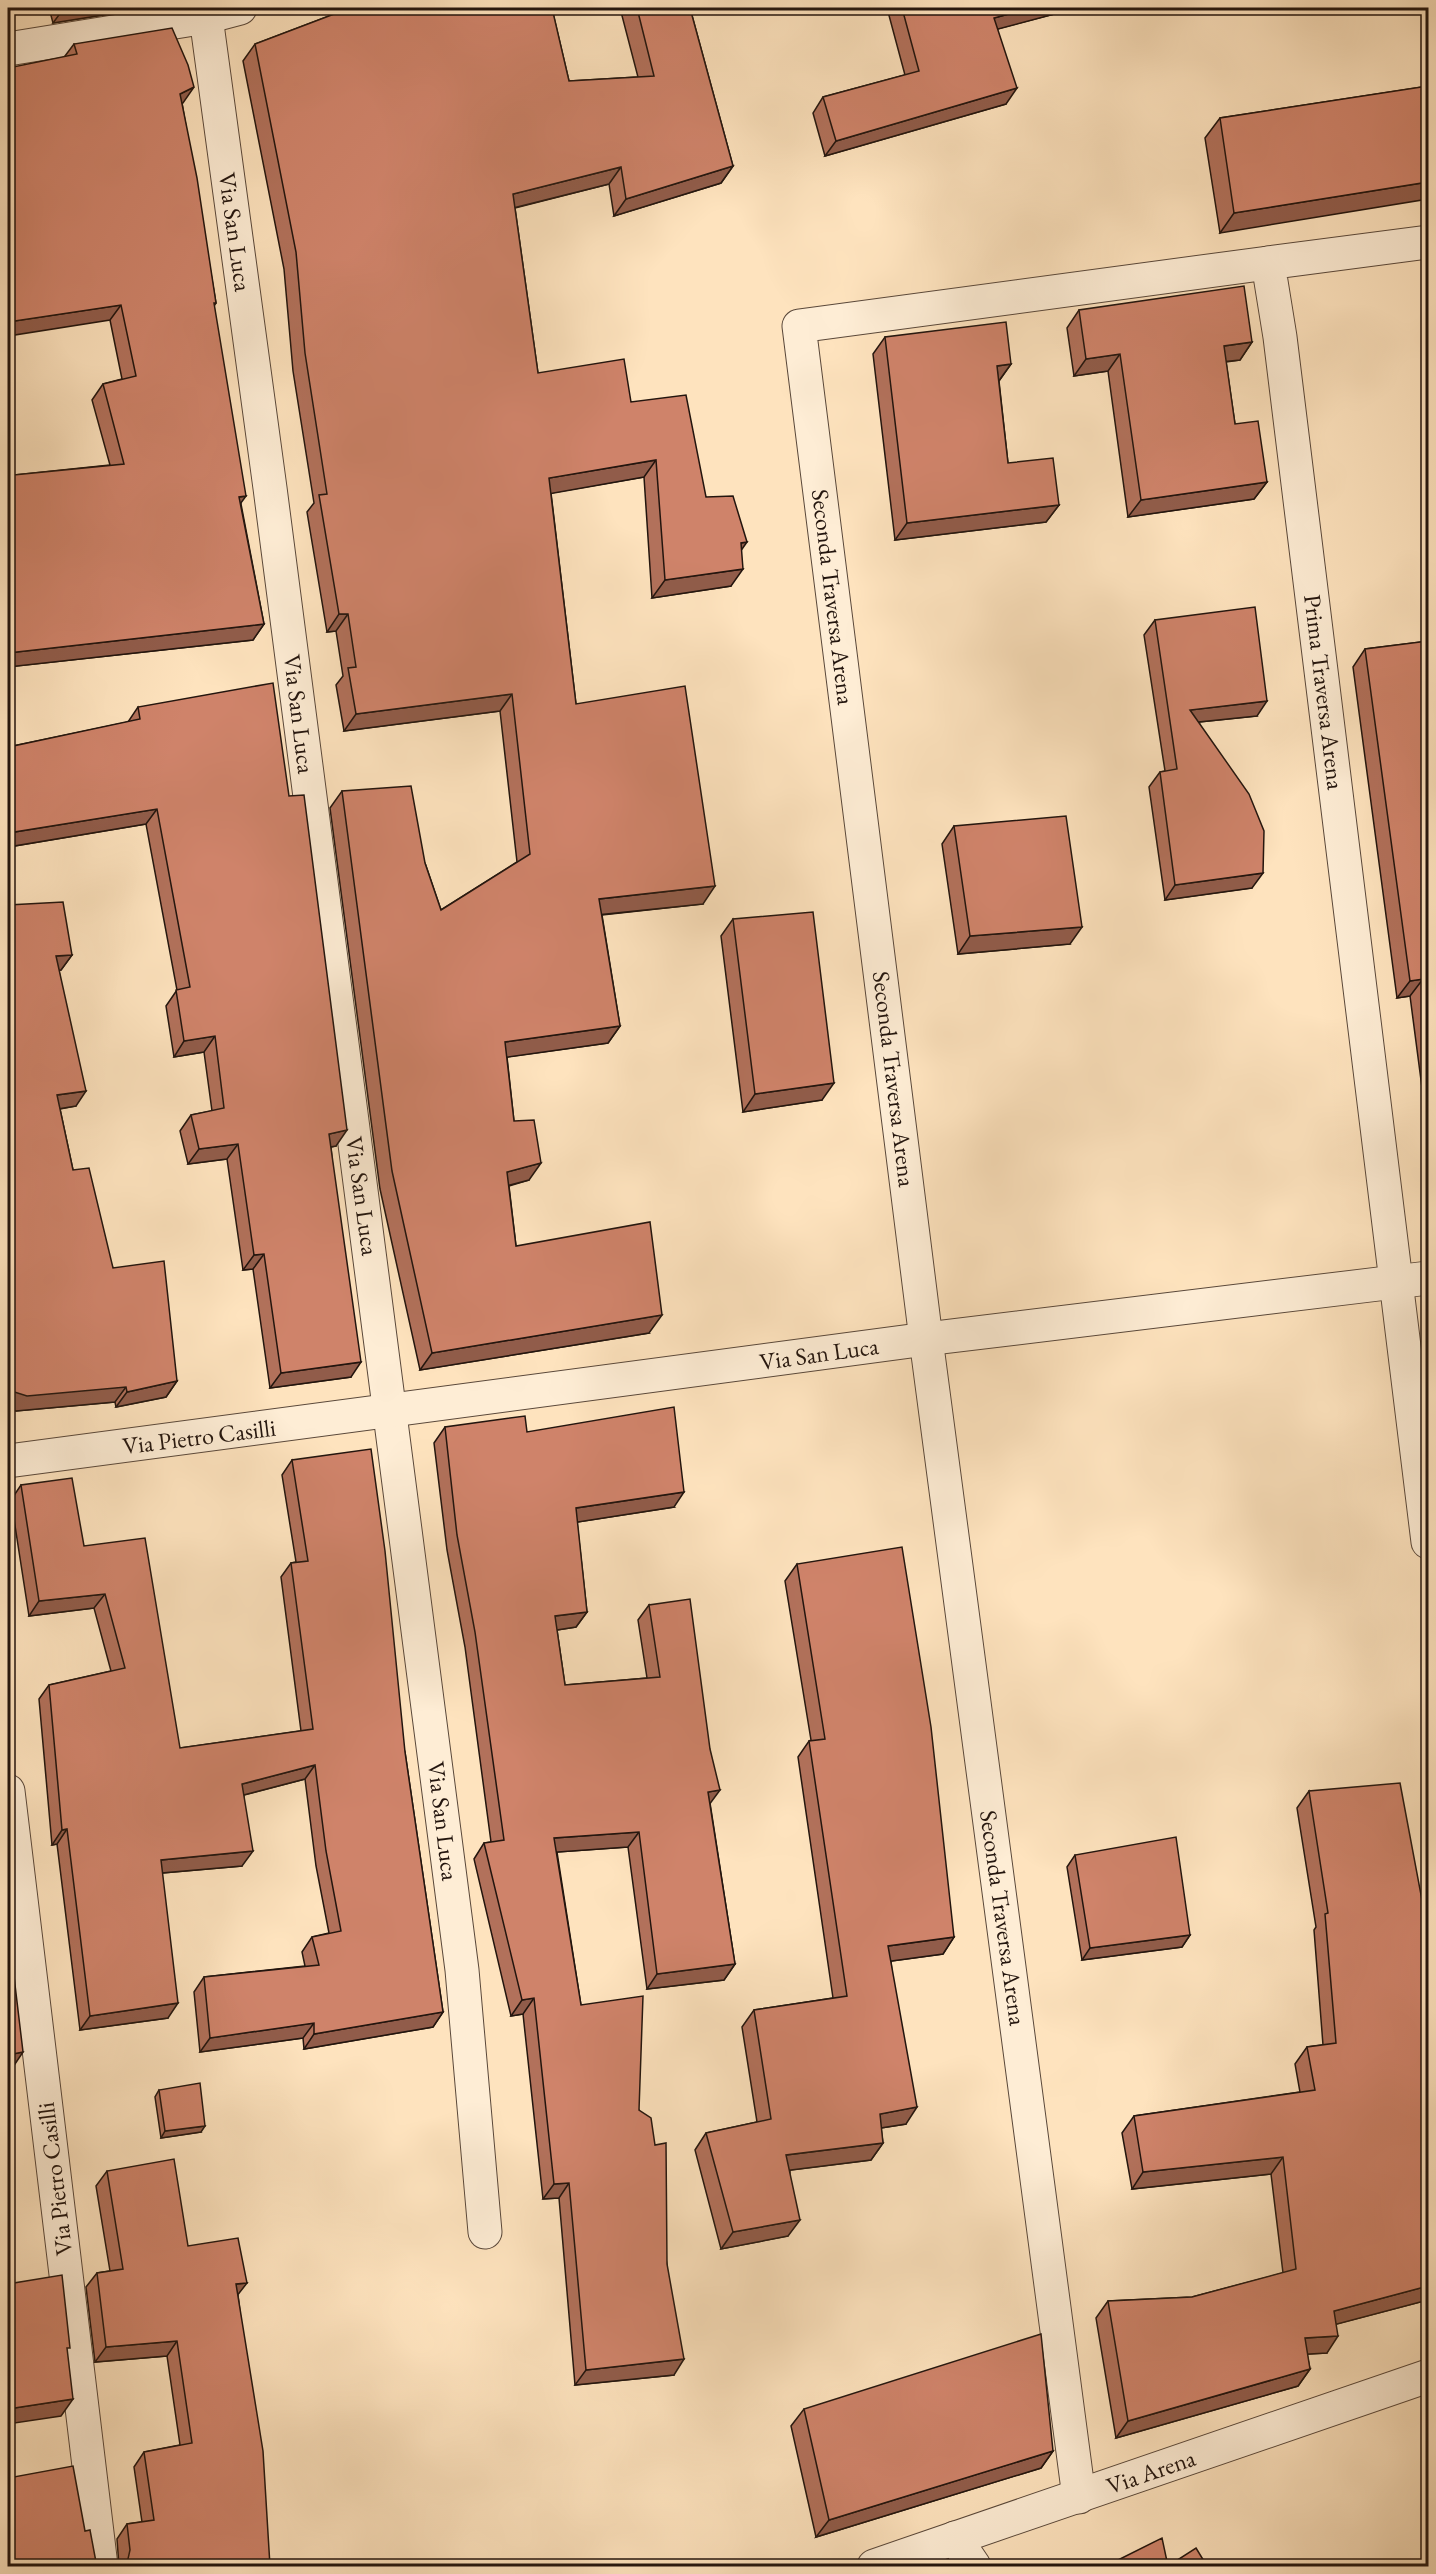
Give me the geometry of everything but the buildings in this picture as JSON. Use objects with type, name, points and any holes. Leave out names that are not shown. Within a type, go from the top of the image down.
[{"type":"street","points":[[8,49],[206,17],[240,8]]},
{"type":"street","name":"Via San Luca","points":[[206,17],[391,1412],[462,1970],[485,2232]]},
{"type":"street","points":[[1268,263],[1428,242]]},
{"type":"street","name":"Prima Traversa Arena","points":[[1268,263],[1413,1280],[1428,1542]]},
{"type":"street","name":"Seconda Traversa Arena","points":[[1079,2496],[926,1339],[799,326],[1268,263]]},
{"type":"street","points":[[926,1339],[1413,1280]]},
{"type":"street","name":"Via San Luca","points":[[391,1412],[926,1339]]},
{"type":"street","name":"Via Pietro Casilli","points":[[8,1461],[391,1412]]},
{"type":"street","name":"Via Pietro Casilli","points":[[8,1791],[101,2566]]},
{"type":"street","name":"Via Arena","points":[[874,2566],[1079,2496],[1424,2386]]},
{"type":"street","points":[[955,2538],[974,2566]]}]
